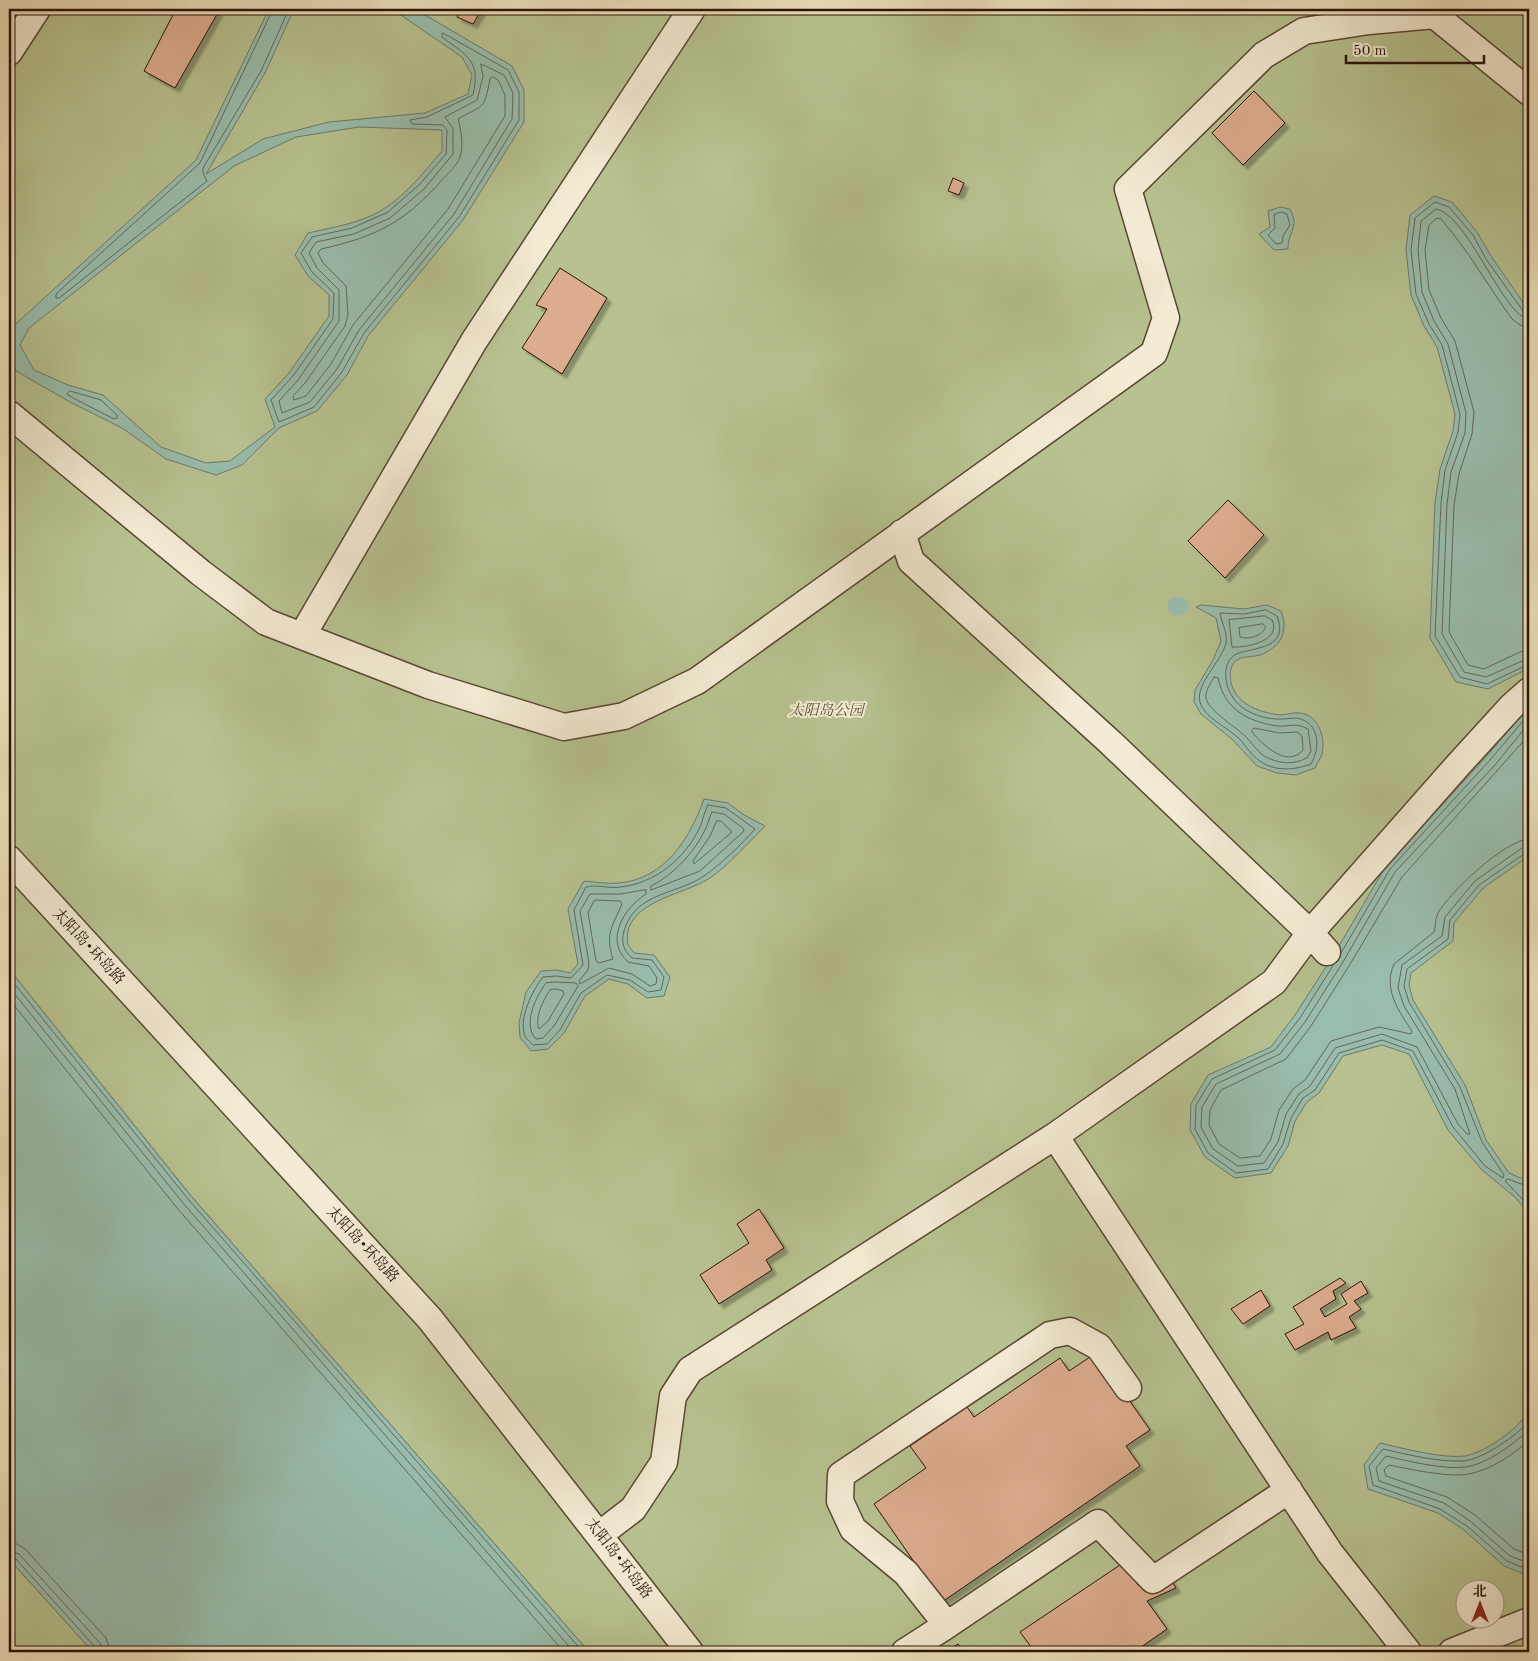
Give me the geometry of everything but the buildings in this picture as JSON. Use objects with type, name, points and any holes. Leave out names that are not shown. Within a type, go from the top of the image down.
[{"type":"street","points":[[9,52],[37,9]]},
{"type":"street","points":[[302,636],[474,341],[692,9]]},
{"type":"street","points":[[9,414],[201,573],[266,622],[428,685],[564,727],[624,716],[697,681],[1154,353],[1166,318],[1128,188],[1264,55],[1304,31],[1434,11],[1529,92]]},
{"type":"street","points":[[902,533],[911,561],[1111,743],[1318,942]]},
{"type":"street","points":[[599,1535],[633,1509],[664,1462],[673,1396],[690,1370],[1055,1136],[1274,982],[1318,942],[1459,764],[1512,706],[1529,691]]},
{"type":"street","name":"太阳岛•环岛路","points":[[9,859],[430,1319],[690,1652]]},
{"type":"street","points":[[1055,1136],[1330,1552],[1408,1652]]},
{"type":"street","points":[[948,1625],[906,1573],[853,1529],[840,1501],[841,1475],[1050,1335],[1070,1331],[1099,1346],[1128,1388]]},
{"type":"street","points":[[905,1652],[1098,1523],[1153,1580],[1289,1490]]},
{"type":"street","points":[[1452,1652],[1529,1621]]},
{"type":"green space","name":"太阳岛公园","points":[[9,9],[1529,9],[1529,1652],[589,1652],[191,1196],[9,969]]},
{"type":"green space","points":[[9,1559],[93,1652],[9,1652]]},
{"type":"water","points":[[269,9],[294,9],[265,73],[206,174],[263,139],[329,122],[425,113],[468,94],[472,75],[462,57],[392,9],[415,9],[512,66],[524,90],[524,122],[463,220],[368,336],[347,375],[317,411],[279,428],[242,465],[216,475],[166,459],[122,428],[70,402],[16,371],[9,348],[9,330],[196,160]],"holes":[[[359,127],[442,130],[442,151],[401,196],[376,213],[358,221],[308,233],[295,255],[308,276],[329,295],[329,316],[289,373],[265,399],[275,427],[230,461],[206,463],[161,447],[103,395],[68,385],[34,370],[20,345],[29,328],[234,166],[296,137]]]},
{"type":"water","points":[[1434,196],[1452,202],[1477,232],[1491,256],[1529,311],[1529,668],[1488,689],[1456,682],[1430,638],[1435,503],[1440,469],[1453,431],[1455,414],[1437,347],[1424,326],[1411,295],[1406,250],[1410,215]]},
{"type":"water","points":[[1280,207],[1290,209],[1294,225],[1288,249],[1274,250],[1259,234],[1270,227],[1268,211]]},
{"type":"water","points":[[1201,605],[1244,609],[1267,605],[1281,611],[1284,626],[1278,643],[1260,655],[1243,657],[1236,661],[1230,674],[1232,685],[1240,699],[1250,706],[1268,713],[1280,715],[1306,714],[1316,722],[1323,741],[1323,747],[1315,768],[1296,775],[1277,773],[1257,766],[1233,740],[1201,714],[1194,702],[1195,690],[1213,660],[1221,641],[1216,618],[1196,607]]},
{"type":"water","points":[[1529,706],[1529,856],[1483,888],[1454,923],[1453,941],[1411,973],[1409,985],[1413,1000],[1465,1085],[1486,1140],[1509,1173],[1523,1179],[1529,1179],[1529,1214],[1515,1197],[1482,1170],[1448,1130],[1409,1054],[1382,1045],[1343,1056],[1319,1093],[1307,1102],[1295,1121],[1288,1146],[1271,1173],[1235,1178],[1205,1157],[1190,1130],[1191,1104],[1208,1075],[1271,1047],[1295,1015],[1333,956],[1386,866],[1486,757]]},
{"type":"water","points":[[704,799],[728,803],[744,815],[765,826],[736,856],[712,877],[654,903],[642,910],[633,920],[628,931],[628,945],[634,953],[654,955],[670,977],[664,996],[647,998],[628,984],[609,979],[585,996],[564,1033],[548,1049],[531,1051],[520,1037],[519,1023],[526,992],[541,971],[557,970],[570,973],[578,964],[568,909],[584,881],[619,883],[635,880],[650,874],[674,854],[683,842]]},
{"type":"water","points":[[9,969],[191,1196],[589,1652],[93,1652],[9,1559]]},
{"type":"water","points":[[1529,1410],[1529,1576],[1504,1566],[1464,1530],[1438,1513],[1368,1489],[1364,1465],[1380,1443],[1434,1455],[1465,1456],[1483,1450],[1502,1438],[1525,1417]]}]
